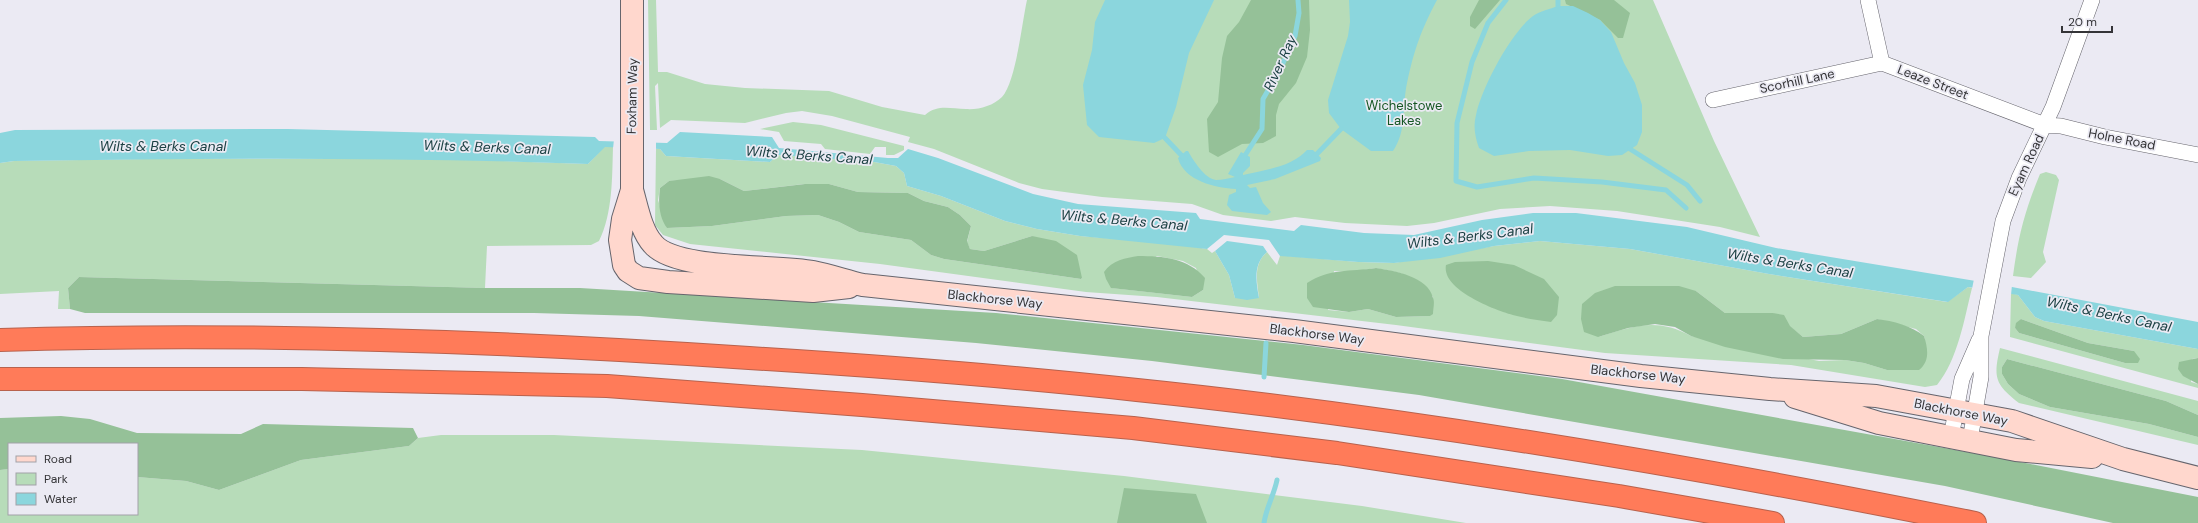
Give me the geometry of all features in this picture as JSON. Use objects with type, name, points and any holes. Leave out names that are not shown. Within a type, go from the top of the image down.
[{"type":"highway","points":[[0,340],[301,338],[617,349],[882,367],[1138,390],[1423,426],[1755,480],[1975,523]]},
{"type":"highway","points":[[0,379],[302,379],[608,386],[862,405],[1133,428],[1337,453],[1611,495],[1772,523]]},
{"type":"main road","name":"Foxham Way","points":[[632,1],[632,190],[623,219],[620,240],[621,254],[628,271],[639,278]]},
{"type":"main road","name":"Foxham Way","points":[[632,190],[647,236],[658,249],[668,255]]},
{"type":"main road","name":"Blackhorse Way","points":[[668,255],[717,264],[812,272],[863,285],[1287,330],[1626,374],[1770,389],[1858,393],[1966,412],[2022,424],[2123,459],[2198,478]]},
{"type":"main road","name":"Blackhorse Way","points":[[639,278],[668,282],[813,291],[863,285]]},
{"type":"main road","name":"Blackhorse Way","points":[[1770,389],[1864,420],[2023,451],[2123,459]]},
{"type":"street","name":"Leaze Street","points":[[1868,0],[1882,63],[2045,125]]},
{"type":"street","name":"Eyam Road","points":[[1960,439],[1966,412],[1962,379],[1981,332],[2003,221],[2010,199],[2045,125],[2092,0]]},
{"type":"street","name":"Scorhill Lane","points":[[1713,100],[1882,63]]},
{"type":"street","name":"Holne Road","points":[[2045,125],[2061,126],[2104,137],[2198,155]]},
{"type":"green space","name":"Wichelstowe Lakes","points":[[648,0],[656,0],[658,72],[667,72],[705,84],[745,88],[829,91],[882,107],[925,115],[939,108],[980,108],[994,103],[1002,97],[1007,89],[1015,66],[1027,0],[1653,0],[1714,141],[1760,237],[1720,227],[1617,211],[1550,206],[1500,209],[1434,223],[1407,226],[1345,223],[1295,217],[1271,221],[1223,215],[1192,204],[1102,197],[1042,189],[1019,183],[934,149],[908,142],[910,137],[832,116],[802,111],[786,113],[745,123],[671,120],[660,128],[658,83],[655,86],[657,130],[650,130]]},
{"type":"green space","points":[[1251,0],[1309,0],[1310,30],[1307,57],[1296,83],[1279,104],[1276,115],[1276,136],[1263,143],[1242,144],[1218,157],[1209,152],[1207,119],[1218,102],[1222,58],[1227,36],[1239,22]]},
{"type":"green space","points":[[1479,0],[1500,0],[1475,29],[1470,26],[1470,17]]},
{"type":"green space","points":[[1565,0],[1614,0],[1630,13],[1623,38],[1618,38],[1600,20],[1566,4]]},
{"type":"green space","points":[[793,122],[821,125],[904,146],[904,150],[894,155],[886,155],[886,147],[875,147],[870,154],[825,149],[821,144],[784,141],[779,132],[760,129]]},
{"type":"green space","points":[[604,147],[613,147],[612,183],[607,219],[599,241],[591,245],[487,246],[485,288],[79,277],[68,288],[70,309],[58,309],[59,291],[0,294],[0,163],[14,161],[146,159],[443,159],[588,164]]},
{"type":"green space","points":[[656,149],[660,149],[666,156],[770,162],[777,155],[874,162],[896,166],[904,173],[907,186],[941,196],[1005,221],[1037,229],[1080,236],[1178,244],[1207,249],[1212,253],[1215,251],[1229,275],[1235,298],[1259,298],[1257,279],[1258,267],[1267,252],[1277,265],[1280,256],[1358,262],[1394,263],[1494,246],[1540,241],[1630,249],[1769,274],[1947,302],[1968,287],[1972,288],[1963,326],[1950,363],[1937,385],[1925,387],[1791,365],[1605,353],[1396,325],[1157,297],[1086,292],[880,264],[690,244],[663,235],[655,225]],"holes":[[[720,179],[744,191],[804,184],[829,184],[858,192],[908,193],[924,201],[948,207],[960,215],[971,226],[967,242],[970,249],[984,251],[1032,236],[1082,278],[944,259],[931,255],[911,240],[859,232],[839,222],[818,215],[786,216],[712,226],[667,228],[658,200],[660,188],[669,181]],[[1157,256],[1183,261],[1196,268],[1203,290],[1192,297],[1112,288]],[[1376,268],[1415,279],[1433,297],[1430,316],[1396,317],[1368,309],[1349,312],[1328,310],[1334,271],[1351,272]],[[1696,291],[1725,313],[1773,313],[1803,337],[1841,334],[1877,319],[1916,329],[1924,336],[1925,340],[1887,370],[1864,363],[1845,360],[1819,361],[1691,336],[1679,330],[1656,325],[1634,327],[1598,337]]]},
{"type":"green space","points":[[2046,172],[2056,175],[2059,180],[2043,252],[2046,262],[2031,278],[2013,276],[2017,249],[2026,212],[2040,174]]},
{"type":"green space","points":[[709,176],[720,179],[744,191],[805,184],[829,184],[858,192],[908,193],[924,201],[948,207],[960,215],[971,226],[967,241],[970,249],[984,251],[1032,236],[1056,241],[1077,255],[1082,278],[944,259],[931,255],[911,240],[859,232],[839,222],[818,215],[786,216],[712,226],[667,228],[662,219],[660,209],[660,188],[669,181]]},
{"type":"green space","points":[[1138,256],[1166,258],[1183,262],[1191,266],[1205,278],[1203,290],[1192,297],[1111,288],[1104,272],[1107,268],[1120,260]]},
{"type":"green space","points":[[1488,261],[1514,265],[1544,279],[1559,297],[1557,315],[1551,322],[1517,316],[1484,304],[1461,291],[1452,283],[1447,274],[1446,265],[1455,262]]},
{"type":"green space","points":[[1376,268],[1401,273],[1425,284],[1434,300],[1433,314],[1430,316],[1396,317],[1368,309],[1349,312],[1313,307],[1307,298],[1307,283],[1315,278],[1340,271]]},
{"type":"green space","points":[[79,277],[485,288],[580,288],[996,313],[1303,345],[1562,379],[2000,458],[2198,497],[2198,523],[2113,523],[1945,486],[1419,395],[1152,361],[976,343],[639,316],[534,313],[85,313],[70,309],[68,288]]},
{"type":"green space","points":[[1615,286],[1679,286],[1696,291],[1725,313],[1773,313],[1784,315],[1790,326],[1803,337],[1841,334],[1877,319],[1902,324],[1924,336],[1927,350],[1926,359],[1925,363],[1919,370],[1887,370],[1864,363],[1845,360],[1783,359],[1725,347],[1691,336],[1675,327],[1655,324],[1628,328],[1598,337],[1584,332],[1581,319],[1582,304],[1595,293]]},
{"type":"green space","points":[[2011,293],[2018,295],[2035,317],[2044,321],[2198,349],[2198,358],[2192,359],[2191,382],[2198,384],[2198,388],[2010,337]],"holes":[[[2021,319],[2088,343],[2134,351],[2125,363],[2019,333],[2015,328]]]},
{"type":"green space","points":[[2021,319],[2088,343],[2134,351],[2140,359],[2138,363],[2125,363],[2019,333],[2015,328],[2016,323]]},
{"type":"green space","points":[[2000,348],[2198,401],[2198,415],[2166,401],[2007,359],[2002,367],[2002,374],[2008,384],[2019,394],[2050,407],[2149,424],[2198,437],[2198,445],[2019,403],[2005,391],[1998,380],[1997,367]]},
{"type":"green space","points":[[2198,358],[2198,384],[2183,376],[2178,369],[2179,362]]},
{"type":"green space","points":[[2007,359],[2166,401],[2198,415],[2198,437],[2149,424],[2050,407],[2019,394],[2008,384],[2002,374],[2002,367]]},
{"type":"green space","points":[[61,416],[90,419],[137,433],[241,434],[263,424],[413,428],[418,438],[409,446],[301,460],[219,490],[186,481],[138,477],[138,443],[8,443],[8,469],[0,470],[0,418]]},
{"type":"green space","points":[[441,435],[554,435],[862,450],[1124,476],[1362,506],[1466,523],[0,523],[0,470],[8,469],[8,515],[138,515],[138,477],[186,481],[219,490],[301,460],[409,446],[418,438]]},
{"type":"green space","points":[[1124,488],[1196,494],[1207,523],[1117,523]]},
{"type":"water","points":[[1105,0],[1214,0],[1189,53],[1176,107],[1165,138],[1154,143],[1099,137],[1087,125],[1083,85],[1092,50],[1095,22]]},
{"type":"water","points":[[1349,0],[1437,0],[1422,31],[1412,60],[1407,83],[1402,127],[1393,151],[1371,151],[1341,129],[1329,113],[1328,100],[1348,36],[1350,22]]},
{"type":"water","points":[[1558,6],[1573,6],[1588,13],[1600,20],[1611,32],[1624,63],[1635,83],[1642,105],[1642,132],[1637,145],[1622,155],[1608,156],[1570,150],[1529,151],[1494,156],[1479,148],[1475,127],[1475,119],[1479,104],[1490,76],[1524,24],[1536,14]]},
{"type":"water","name":"Wilts & Berks Canal","points":[[288,129],[595,137],[599,141],[667,143],[680,132],[772,137],[779,148],[888,158],[898,158],[908,149],[938,158],[1033,194],[1078,204],[1196,213],[1200,219],[1294,231],[1301,225],[1364,233],[1414,235],[1482,220],[1533,213],[1576,213],[1687,227],[1776,248],[2012,287],[2198,322],[2198,349],[2044,321],[2035,317],[2018,295],[1968,287],[1948,302],[1769,274],[1630,249],[1540,241],[1494,246],[1440,258],[1394,263],[1358,262],[1280,256],[1269,240],[1224,235],[1207,249],[1080,236],[1037,229],[1005,221],[941,196],[907,186],[904,173],[896,166],[874,162],[778,155],[770,162],[666,156],[660,149],[605,147],[588,164],[445,160],[301,159],[86,160],[14,161],[0,163],[0,133],[15,130]]},
{"type":"water","points":[[1307,150],[1313,150],[1321,158],[1320,161],[1275,179],[1247,185],[1250,188],[1256,187],[1263,203],[1271,212],[1267,215],[1232,211],[1227,205],[1229,195],[1236,192],[1236,189],[1210,185],[1194,178],[1181,166],[1178,158],[1188,151],[1204,173],[1212,179],[1218,180],[1235,177],[1228,174],[1241,152],[1250,157],[1250,166],[1243,173],[1243,175],[1286,164],[1301,156]]},
{"type":"water","points":[[1227,241],[1263,246],[1267,252],[1259,262],[1258,267],[1257,285],[1259,298],[1247,300],[1235,298],[1229,275],[1215,251]]},
{"type":"pier","points":[[614,139],[656,140],[656,151],[613,149]]},
{"type":"pier","points":[[1974,279],[2012,285],[2011,295],[1972,289]]},
{"type":"waterway","name":"River Ray","points":[[1242,160],[1262,129],[1263,99],[1280,70],[1295,36],[1299,13],[1298,0]]},
{"type":"waterway","points":[[1506,0],[1488,23],[1472,62],[1457,123],[1456,181],[1477,187],[1534,178],[1602,182],[1666,190],[1686,208]]},
{"type":"waterway","points":[[1558,0],[1558,6]]},
{"type":"waterway","points":[[1313,158],[1341,129]]},
{"type":"waterway","points":[[1165,138],[1185,159]]},
{"type":"waterway","points":[[1630,149],[1687,185],[1700,201]]},
{"type":"waterway","name":"River Ray","points":[[1264,377],[1266,343]]},
{"type":"waterway","name":"River Ray","points":[[1264,523],[1266,512],[1277,480]]}]
